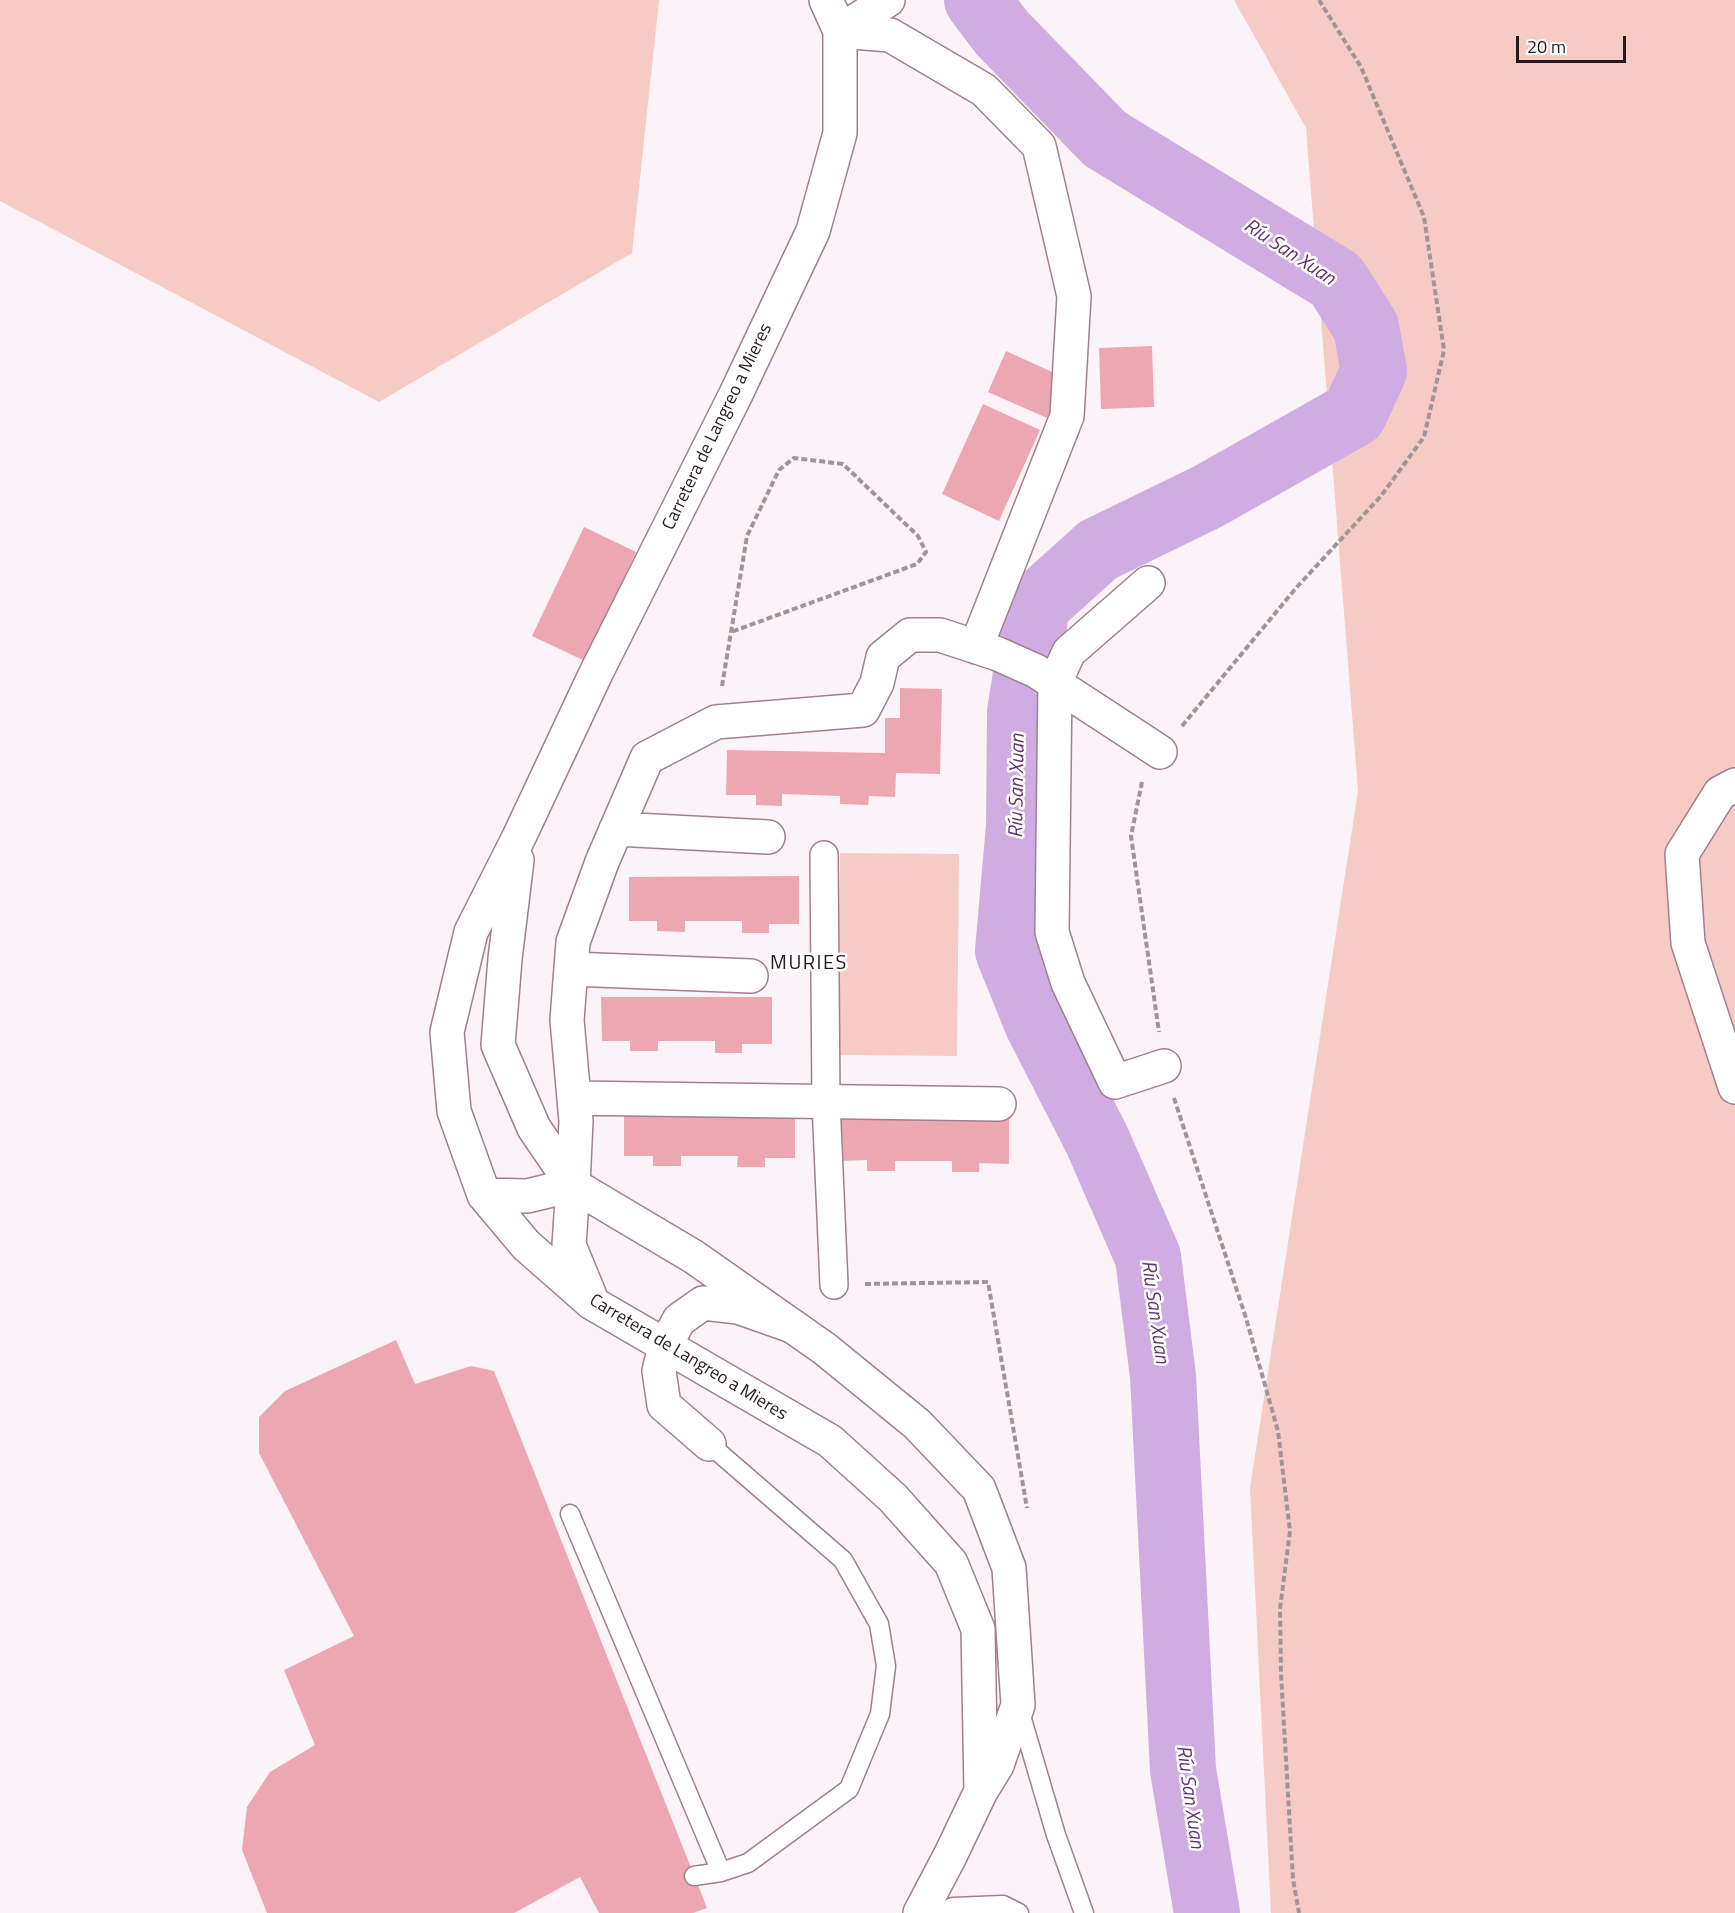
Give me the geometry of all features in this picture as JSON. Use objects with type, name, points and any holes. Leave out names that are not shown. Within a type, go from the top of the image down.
[{"type":"main road","name":"Carretera de Langreo a Mieres","points":[[826,0],[840,31],[840,134],[813,231],[735,396],[596,673],[519,837],[471,932],[447,1032],[454,1111],[484,1196],[526,1245],[592,1303],[830,1441],[893,1498],[951,1563],[978,1629],[981,1791]]},
{"type":"main road","points":[[840,31],[888,0]]},
{"type":"main road","points":[[840,31],[890,35],[984,90],[1039,146],[1074,296],[1067,416],[987,651]]},
{"type":"main road","points":[[1148,583],[1045,676],[1052,932],[1068,983],[1114,1082],[1164,1066]]},
{"type":"main road","points":[[592,1303],[569,1245],[576,1121],[567,1020],[573,942],[602,862],[647,758],[716,722],[863,710],[877,683],[884,657],[910,635],[940,635],[987,651],[1045,676],[1160,752]]},
{"type":"main road","points":[[1735,785],[1720,793],[1682,855],[1688,943],[1735,1087]]},
{"type":"main road","points":[[616,829],[768,837]]},
{"type":"main road","name":"Carretera de Langreo a Mieres","points":[[519,837],[498,1045],[534,1128],[573,1185],[694,1257],[825,1349],[917,1424],[979,1489],[1009,1569],[1018,1705],[997,1765],[981,1791],[920,1913]]},
{"type":"main road","points":[[571,969],[751,976]]},
{"type":"main road","points":[[574,1098],[999,1104]]},
{"type":"main road","points":[[484,1196],[526,1196],[573,1185]]},
{"type":"main road","points":[[709,1444],[664,1406],[659,1371],[665,1346],[679,1320],[703,1304],[738,1306],[792,1326]]},
{"type":"street","points":[[824,855],[826,1102],[834,1285]]},
{"type":"lane","points":[[694,1876],[721,1872],[748,1863],[849,1789],[880,1714],[885,1666],[879,1624],[843,1560],[709,1444]]},
{"type":"lane","points":[[570,1514],[721,1872]]},
{"type":"lane","points":[[1018,1705],[1056,1835],[1084,1913]]},
{"type":"lane","points":[[939,1913],[953,1907],[1003,1905],[1019,1913]]},
{"type":"path","points":[[1299,1913],[1293,1879],[1281,1674],[1280,1609],[1290,1531],[1278,1431],[1242,1307],[1164,1066],[1131,836],[1145,769],[1296,588],[1381,496],[1424,437],[1444,350],[1424,217],[1361,67],[1320,0]]},
{"type":"path","points":[[716,722],[731,632],[747,536],[779,470],[794,458],[843,464],[918,536],[926,552],[917,564],[731,632]]},
{"type":"path","points":[[834,1285],[988,1282],[1029,1518]]},
{"type":"shaded area","points":[[0,0],[659,0],[632,253],[379,402],[0,201]]},
{"type":"shaded area","points":[[1234,0],[1735,0],[1735,1913],[1271,1913],[1250,1488],[1358,791],[1306,128]]},
{"type":"shaded area","points":[[840,853],[959,854],[957,1056],[838,1055]]},
{"type":"building","points":[[1152,346],[1154,407],[1101,409],[1099,348]]},
{"type":"building","points":[[1006,351],[1065,378],[1047,418],[988,392]]},
{"type":"building","points":[[983,404],[1040,430],[999,521],[942,494]]},
{"type":"building","points":[[584,527],[636,552],[585,661],[532,636]]},
{"type":"building","points":[[900,688],[942,689],[940,774],[896,773],[895,797],[869,796],[868,805],[840,804],[840,796],[782,794],[782,806],[756,805],[756,795],[726,795],[727,750],[885,753],[885,718],[900,718]]},
{"type":"building","points":[[799,876],[799,924],[769,924],[769,933],[742,933],[742,921],[685,921],[685,932],[657,931],[657,921],[629,921],[629,877]]},
{"type":"building","points":[[601,997],[772,997],[772,1044],[742,1044],[742,1053],[715,1053],[715,1041],[658,1041],[658,1051],[630,1051],[630,1041],[602,1041]]},
{"type":"building","points":[[624,1111],[795,1111],[795,1158],[765,1158],[765,1167],[737,1167],[738,1156],[681,1156],[681,1166],[653,1166],[653,1156],[624,1156]]},
{"type":"building","points":[[839,1116],[1009,1116],[1009,1164],[979,1163],[979,1172],[952,1172],[952,1161],[895,1161],[895,1171],[867,1171],[867,1160],[839,1161]]},
{"type":"building","points":[[396,1340],[415,1384],[471,1366],[494,1371],[707,1908],[693,1913],[599,1913],[580,1877],[514,1913],[267,1913],[242,1850],[247,1807],[270,1772],[315,1745],[284,1670],[354,1636],[259,1453],[259,1417],[285,1391]]},
{"type":"waterway","name":"Ríu San Xuan","points":[[977,0],[1002,33],[1105,139],[1336,280],[1366,327],[1374,371],[1354,414],[1207,497],[1098,550],[1037,605],[1020,712],[1019,826],[1008,951],[1038,1025],[1097,1140],[1148,1257],[1163,1376],[1183,1770],[1207,1913]]},
{"type":"district","name":"MURIES","points":[[809,964]]}]
